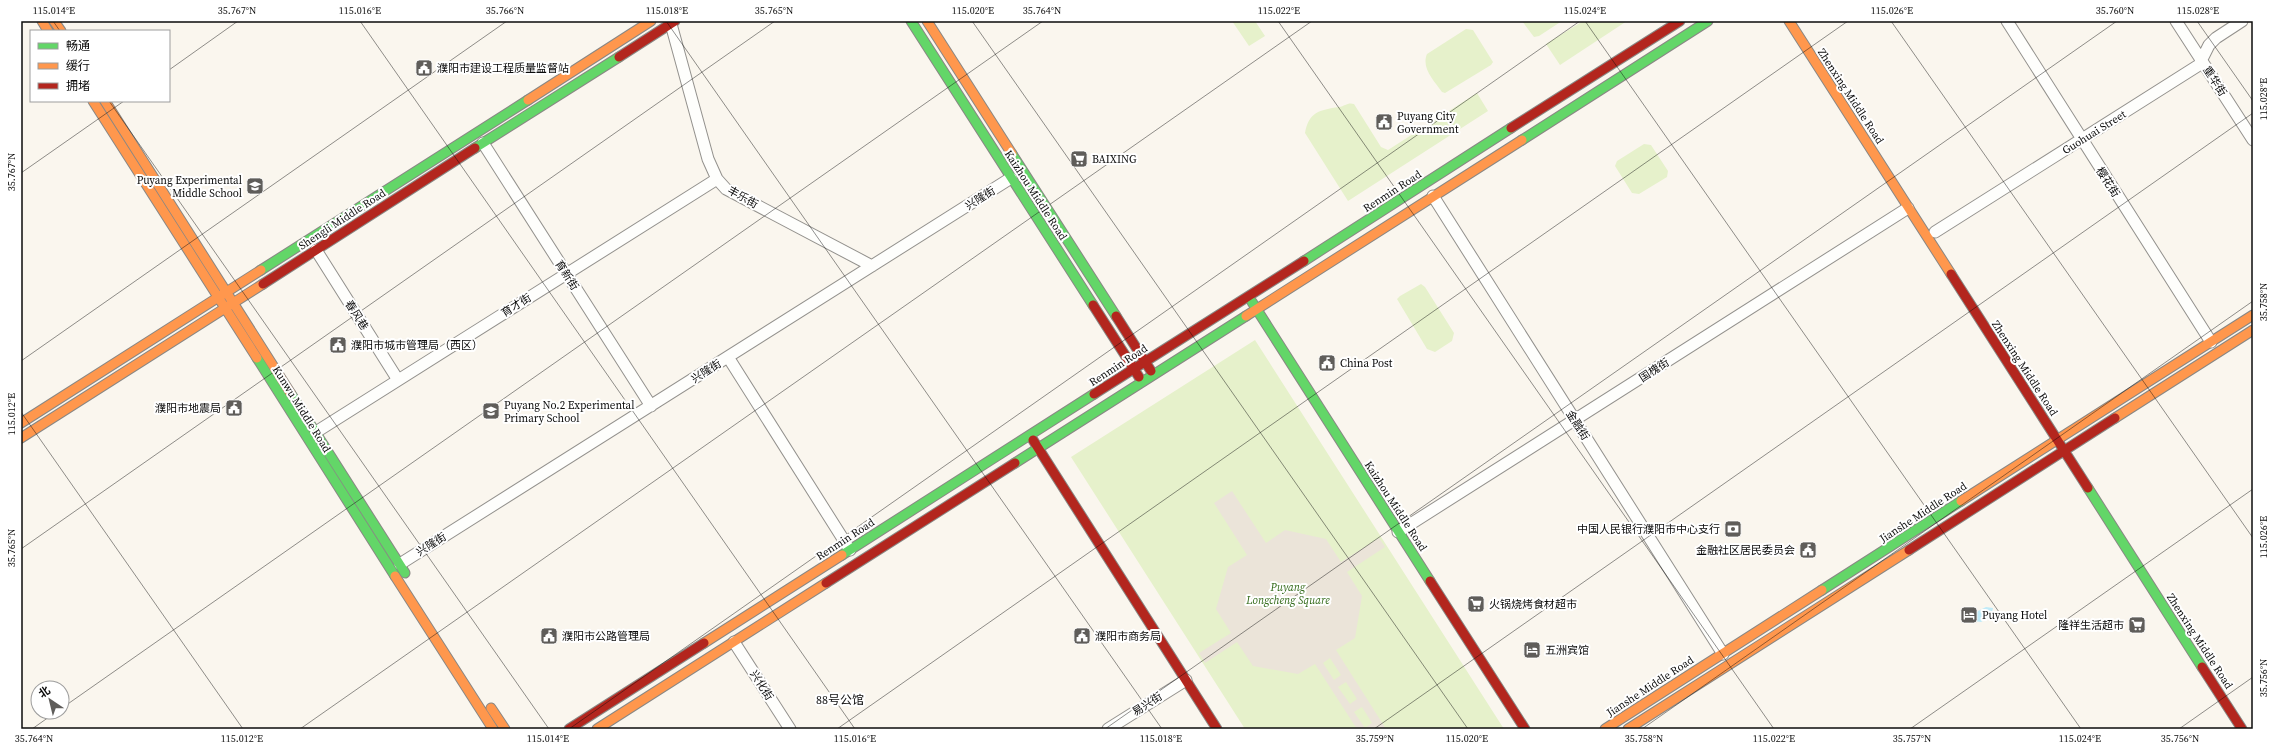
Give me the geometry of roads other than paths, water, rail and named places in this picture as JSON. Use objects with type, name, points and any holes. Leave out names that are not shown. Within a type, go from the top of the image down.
[{"type":"street","points":[[42,21],[47,30]]},
{"type":"street","points":[[54,21],[60,30]]},
{"type":"street","name":"Shengli Middle Road","points":[[21,423],[651,21]]},
{"type":"street","name":"Kaizhou Middle Road","points":[[911,21],[1142,382]]},
{"type":"street","name":"Kaizhou Middle Road","points":[[927,21],[1153,375]]},
{"type":"street","name":"Renmin Road","points":[[569,729],[1680,21]]},
{"type":"street","points":[[597,729],[1708,21]]},
{"type":"street","name":"Zhenxing Middle Road","points":[[1789,21],[1908,208],[2061,438]]},
{"type":"street","name":"Zhenxing Middle Road","points":[[1800,21],[1935,232],[2067,448],[2242,729]]},
{"type":"street","name":"樱花街","points":[[2006,21],[2211,342]]},
{"type":"street","name":"重华街","points":[[2176,21],[2253,140]]},
{"type":"street","name":"Guohuai Street","points":[[1935,232],[2199,65],[2209,45],[2216,38],[2242,21]]},
{"type":"street","name":"Shengli Middle Road","points":[[21,438],[673,22]]},
{"type":"street","name":"丰乐街","points":[[673,22],[708,159],[717,179],[726,189],[872,266]]},
{"type":"street","name":"Kunwu Middle Road","points":[[93,102],[493,729]]},
{"type":"street","name":"Kunwu Middle Road","points":[[106,102],[412,584]]},
{"type":"street","name":"育新街","points":[[483,143],[651,406]]},
{"type":"street","name":"兴隆街","points":[[400,564],[1011,178]]},
{"type":"street","name":"育才街","points":[[316,432],[717,179]]},
{"type":"street","name":"金融街","points":[[1433,196],[1723,654]]},
{"type":"street","name":"国槐街","points":[[1398,532],[1575,421],[1908,208]]},
{"type":"street","name":"春风巷","points":[[316,250],[398,380]]},
{"type":"street","name":"Kaizhou Middle Road","points":[[1248,296],[1525,729]]},
{"type":"street","name":"Jianshe Middle Road","points":[[1605,729],[2253,315]]},
{"type":"street","points":[[1628,729],[2253,330]]},
{"type":"street","points":[[728,357],[850,550]]},
{"type":"street","points":[[1030,436],[1218,729]]},
{"type":"street","name":"Zhenxing Middle Road","points":[[2067,448],[2252,729]]},
{"type":"street","name":"兴化街","points":[[734,642],[790,729]]},
{"type":"street","name":"易兴街","points":[[1108,729],[1186,680]]},
{"type":"street","points":[[488,703],[505,729]]},
{"type":"water","points":[[1986,607],[1993,608],[1991,616],[1981,622],[1974,621],[1974,617],[1978,611]]},
{"type":"place","name":"濮阳市建设工程质量监督站","points":[[424,68]]},
{"type":"place","name":"Puyang City Government","points":[[1384,122]]},
{"type":"place","name":"BAIXING","points":[[1079,159]]},
{"type":"place","name":"Puyang Experimental Middle School","points":[[255,186]]},
{"type":"place","name":"濮阳市城市管理局（西区）","points":[[338,345]]},
{"type":"place","name":"China Post","points":[[1327,363]]},
{"type":"place","name":"濮阳市地震局","points":[[234,408]]},
{"type":"place","name":"Puyang No.2 Experimental Primary School","points":[[491,411]]},
{"type":"place","name":"中国人民银行濮阳市中心支行","points":[[1733,529]]},
{"type":"place","name":"金融社区居民委员会","points":[[1808,550]]},
{"type":"place","name":"火锅烧烤食材超市","points":[[1476,604]]},
{"type":"place","name":"Puyang Hotel","points":[[1969,615]]},
{"type":"place","name":"隆祥生活超市","points":[[2137,625]]},
{"type":"place","name":"濮阳市公路管理局","points":[[549,636]]},
{"type":"place","name":"濮阳市商务局","points":[[1082,636]]},
{"type":"place","name":"五洲宾馆","points":[[1532,650]]},
{"type":"district","name":"88号公馆","points":[[840,700]]},
{"type":"park label","name":"Puyang Longcheng Square","points":[[1288,593]]}]
